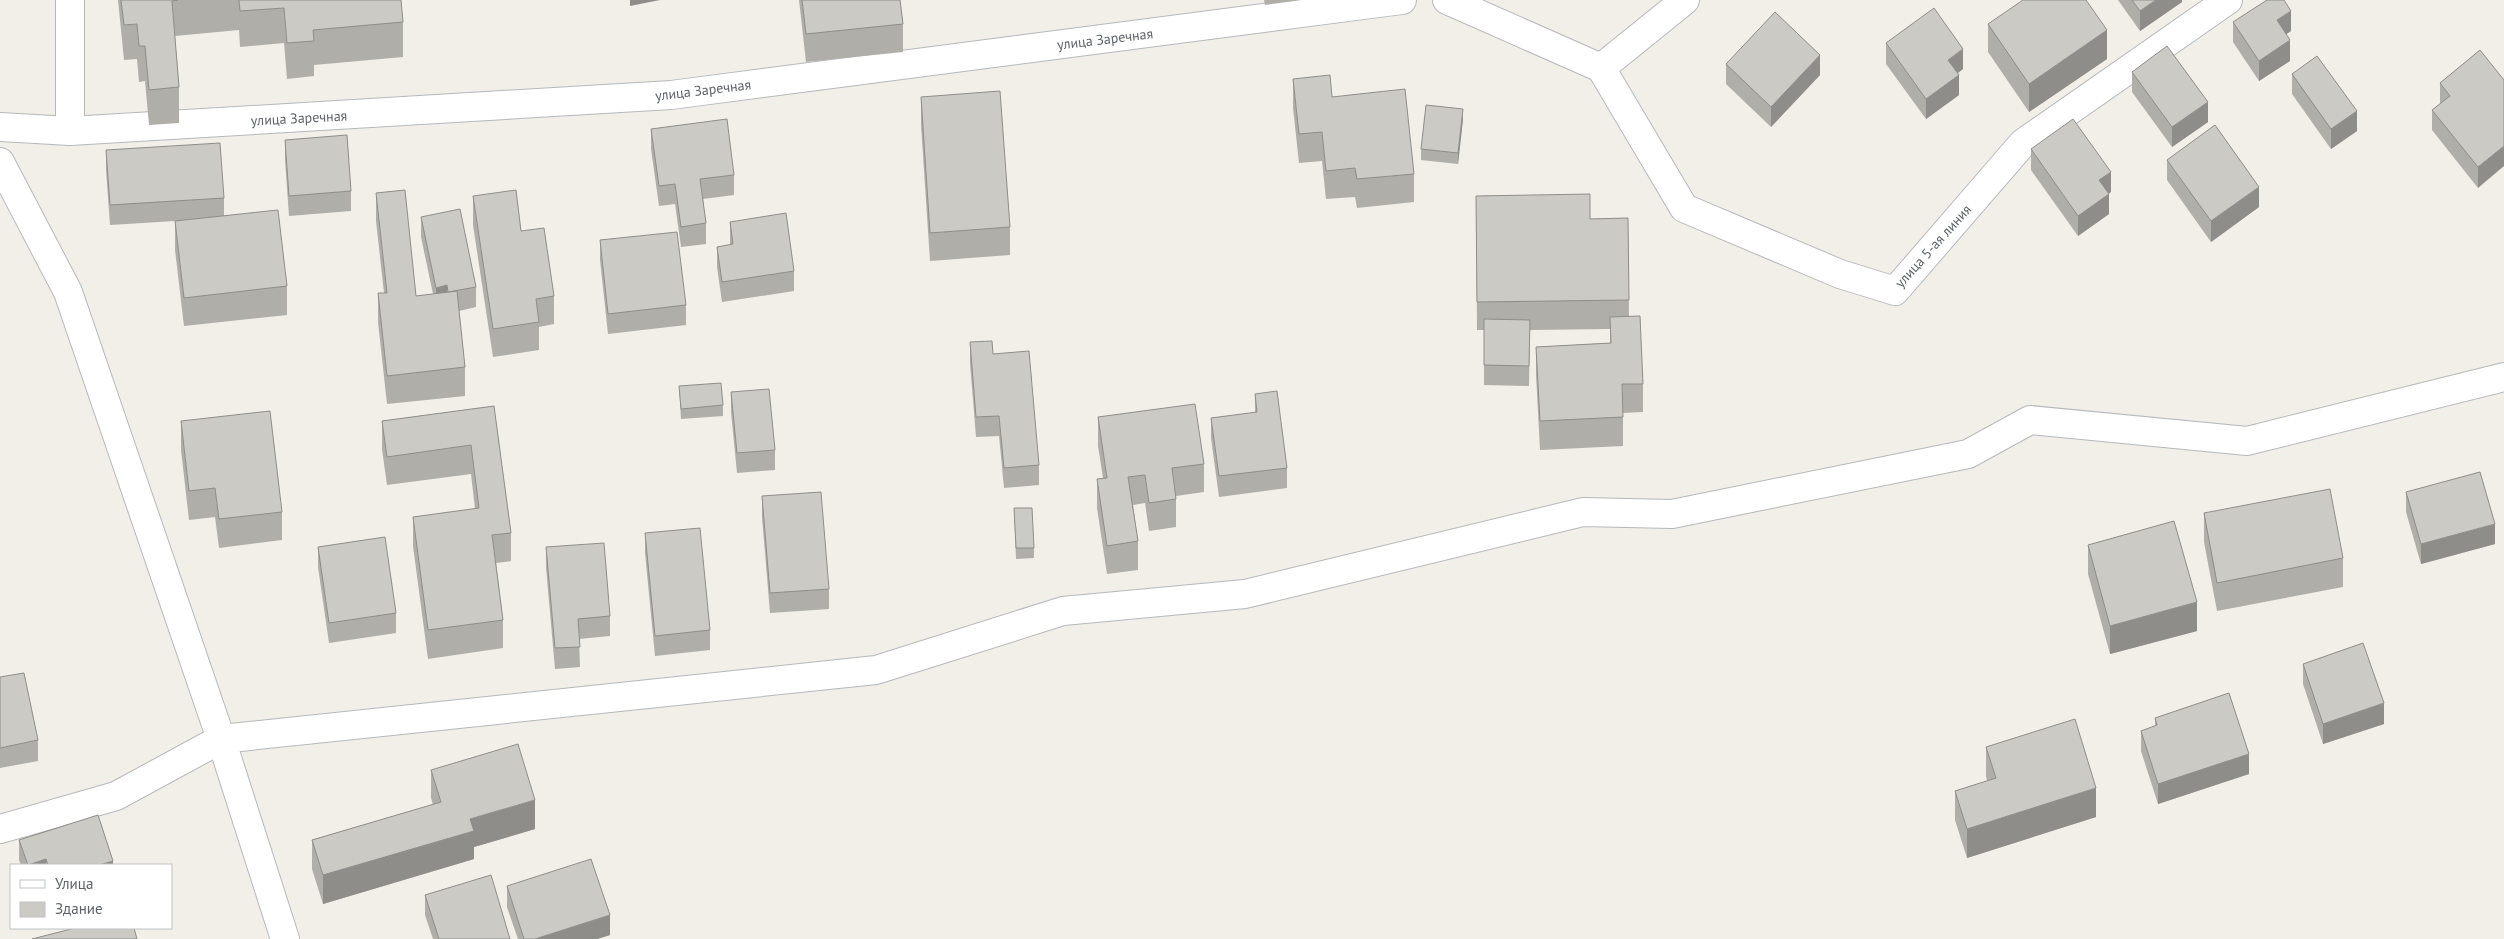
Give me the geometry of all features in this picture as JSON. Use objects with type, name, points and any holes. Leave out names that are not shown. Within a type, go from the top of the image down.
[{"type":"street","points":[[70,0],[70,131]]},
{"type":"street","name":"улица Заречная","points":[[0,127],[70,131],[671,95],[1402,0]]},
{"type":"street","points":[[1447,0],[1601,68],[1685,0]]},
{"type":"street","name":"улица 5-ая линия","points":[[1601,68],[1684,208],[1840,274],[1895,291],[2023,143],[2228,0]]},
{"type":"street","points":[[0,162],[68,292],[222,738],[285,939]]},
{"type":"street","points":[[0,829],[116,796],[222,738],[876,670],[1063,612],[1245,594],[1583,512],[1672,514],[1968,454],[2030,420],[2247,441],[2504,377]]},
{"type":"building","points":[[121,0],[178,0],[172,1],[179,87],[149,90],[145,46],[139,46],[137,24],[124,25]]},
{"type":"building","points":[[239,0],[401,0],[403,22],[313,30],[314,41],[287,43],[284,8],[240,11]]},
{"type":"building","points":[[802,0],[900,0],[903,24],[806,34]]},
{"type":"building","points":[[2023,0],[2086,0],[2107,30],[2029,84],[1988,24]]},
{"type":"building","points":[[2132,0],[2156,0],[2140,11]]},
{"type":"building","points":[[2267,0],[2284,0],[2291,11],[2277,20],[2290,40],[2259,61],[2233,22]]},
{"type":"building","points":[[1934,8],[1963,49],[1948,60],[1959,75],[1926,99],[1886,43]]},
{"type":"building","points":[[1775,12],[1820,55],[1771,107],[1726,64]]},
{"type":"building","points":[[2167,46],[2208,102],[2172,127],[2132,72]]},
{"type":"building","points":[[2480,50],[2504,80],[2504,146],[2478,167],[2432,110],[2450,96],[2440,83]]},
{"type":"building","points":[[2317,56],[2357,111],[2331,129],[2292,74]]},
{"type":"building","points":[[1330,75],[1332,97],[1405,89],[1414,174],[1357,179],[1355,168],[1326,171],[1322,132],[1299,134],[1293,79]]},
{"type":"building","points":[[1000,91],[1010,227],[930,233],[921,97]]},
{"type":"building","points":[[1426,105],[1463,109],[1458,153],[1421,149]]},
{"type":"building","points":[[727,119],[734,175],[700,179],[706,223],[681,227],[675,184],[659,186],[651,129]]},
{"type":"building","points":[[2073,119],[2111,172],[2099,180],[2109,194],[2078,216],[2031,149]]},
{"type":"building","points":[[2215,125],[2259,187],[2211,221],[2167,160]]},
{"type":"building","points":[[347,135],[351,191],[289,196],[285,140]]},
{"type":"building","points":[[220,143],[224,198],[110,205],[106,150]]},
{"type":"building","points":[[405,190],[416,296],[457,291],[465,367],[387,376],[378,293],[387,293],[376,193]]},
{"type":"building","points":[[516,190],[521,231],[544,228],[554,296],[536,299],[539,322],[493,329],[473,196]]},
{"type":"building","points":[[1590,194],[1590,219],[1628,218],[1629,300],[1477,302],[1476,196]]},
{"type":"building","points":[[460,209],[476,287],[448,292],[447,285],[436,288],[421,217]]},
{"type":"building","points":[[278,210],[287,286],[184,298],[175,221]]},
{"type":"building","points":[[786,213],[794,271],[722,282],[717,247],[733,244],[730,222]]},
{"type":"building","points":[[677,232],[686,305],[608,314],[600,240]]},
{"type":"building","points":[[1640,316],[1643,384],[1622,384],[1623,417],[1540,421],[1536,347],[1611,343],[1610,317]]},
{"type":"building","points":[[1484,319],[1530,320],[1529,366],[1484,365]]},
{"type":"building","points":[[992,341],[993,354],[1029,351],[1039,465],[1004,468],[999,416],[976,417],[970,342]]},
{"type":"building","points":[[721,383],[723,405],[681,409],[679,386]]},
{"type":"building","points":[[769,389],[775,450],[737,453],[731,392]]},
{"type":"building","points":[[1277,391],[1287,468],[1219,476],[1211,418],[1257,412],[1255,394]]},
{"type":"building","points":[[1195,404],[1204,464],[1172,468],[1176,499],[1149,503],[1145,475],[1128,477],[1138,541],[1107,546],[1097,479],[1107,478],[1098,417]]},
{"type":"building","points":[[494,406],[511,533],[492,535],[503,620],[428,630],[413,517],[479,508],[471,445],[387,457],[382,421]]},
{"type":"building","points":[[270,411],[282,512],[219,519],[215,488],[189,491],[181,421]]},
{"type":"building","points":[[2480,472],[2495,524],[2421,544],[2406,492]]},
{"type":"building","points":[[2330,489],[2343,558],[2217,583],[2204,513]]},
{"type":"building","points":[[821,492],[829,589],[770,593],[762,496]]},
{"type":"building","points":[[1014,508],[1032,508],[1034,548],[1016,548]]},
{"type":"building","points":[[2174,521],[2197,602],[2110,626],[2088,545]]},
{"type":"building","points":[[700,528],[710,630],[655,636],[645,533]]},
{"type":"building","points":[[385,537],[396,613],[329,623],[318,547]]},
{"type":"building","points":[[604,543],[610,616],[578,619],[580,647],[555,648],[546,547]]},
{"type":"building","points":[[2363,643],[2384,703],[2323,724],[2303,664]]},
{"type":"building","points":[[24,673],[38,740],[0,748],[0,677]]},
{"type":"building","points":[[2229,693],[2249,754],[2158,784],[2141,731],[2157,725],[2155,718]]},
{"type":"building","points":[[2075,719],[2096,788],[1967,829],[1955,791],[1996,778],[1986,747]]},
{"type":"building","points":[[518,744],[535,800],[470,819],[474,831],[323,875],[312,840],[441,802],[431,770]]},
{"type":"building","points":[[98,815],[113,861],[102,864],[48,864],[46,859],[28,864],[19,840]]},
{"type":"building","points":[[591,859],[610,915],[535,939],[524,939],[507,886]]},
{"type":"building","points":[[491,875],[510,939],[439,939],[425,895]]},
{"type":"building","points":[[71,929],[134,929],[137,939],[32,939]]}]
